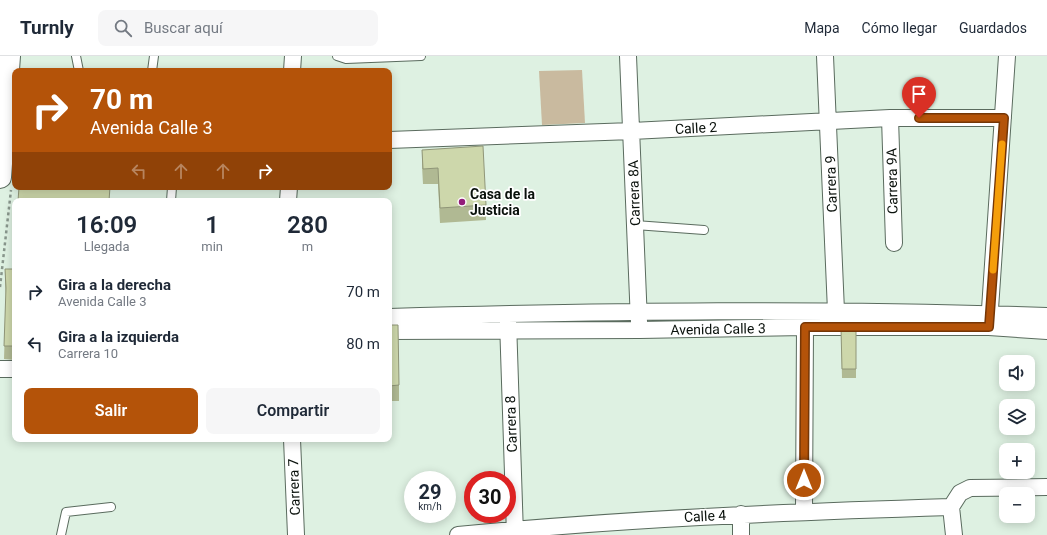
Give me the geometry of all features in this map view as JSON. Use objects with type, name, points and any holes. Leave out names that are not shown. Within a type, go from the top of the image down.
[{"type":"main road","points":[[6,183],[9,56]]},
{"type":"street","points":[[292,68],[293,56]]},
{"type":"street","name":"Carrera 8A","points":[[628,56],[640,330]]},
{"type":"street","name":"Carrera 9","points":[[825,56],[836,312]]},
{"type":"street","points":[[989,321],[1004,118],[1007,56]]},
{"type":"street","name":"Calle 2","points":[[392,140],[632,131],[890,118],[1004,118]]},
{"type":"street","name":"Carrera 9A","points":[[890,118],[894,243]]},
{"type":"street","name":"Avenida Calle 3","points":[[392,317],[639,312],[836,312],[989,321],[1047,331]]},
{"type":"street","name":"Carrera 8","points":[[508,314],[515,532]]},
{"type":"street","name":"Avenida Calle 3","points":[[392,331],[640,330],[805,327],[989,321],[1047,316]]},
{"type":"street","points":[[804,511],[805,327]]},
{"type":"street","points":[[0,369],[12,369]]},
{"type":"street","name":"Carrera 7","points":[[292,442],[296,535]]},
{"type":"street","points":[[954,535],[951,507],[960,493],[970,488],[1047,487]]},
{"type":"street","name":"Calle 4","points":[[458,535],[629,528],[741,514],[951,507]]},
{"type":"street","points":[[741,514],[741,535]]},
{"type":"lane","points":[[76,56],[78,68]]},
{"type":"lane","points":[[152,68],[154,56]]},
{"type":"lane","points":[[337,56],[346,59],[421,56]]},
{"type":"lane","points":[[635,226],[704,230]]},
{"type":"lane","points":[[61,535],[66,512],[111,507]]},
{"type":"path","points":[[0,287],[6,183]]},
{"type":"shaded area","points":[[582,70],[585,123],[542,125],[539,71]]},
{"type":"building","name":"Casa de la Justicia","points":[[483,146],[486,205],[440,208],[438,168],[423,169],[422,150]]},
{"type":"building","points":[[19,190],[110,190],[109,198],[18,198]]},
{"type":"building","points":[[5,269],[12,269],[12,346],[4,346],[6,288]]},
{"type":"building","points":[[392,325],[398,325],[399,385],[392,386]]},
{"type":"building","points":[[841,329],[856,329],[856,369],[842,369]]},
{"type":"slow traffic","points":[[993,270],[1002,144]]},
{"type":"place","name":"Casa de la Justicia","points":[[462,202]]},
{"type":"route","points":[[804,480],[805,327],[989,327],[1004,118],[919,118]]}]
